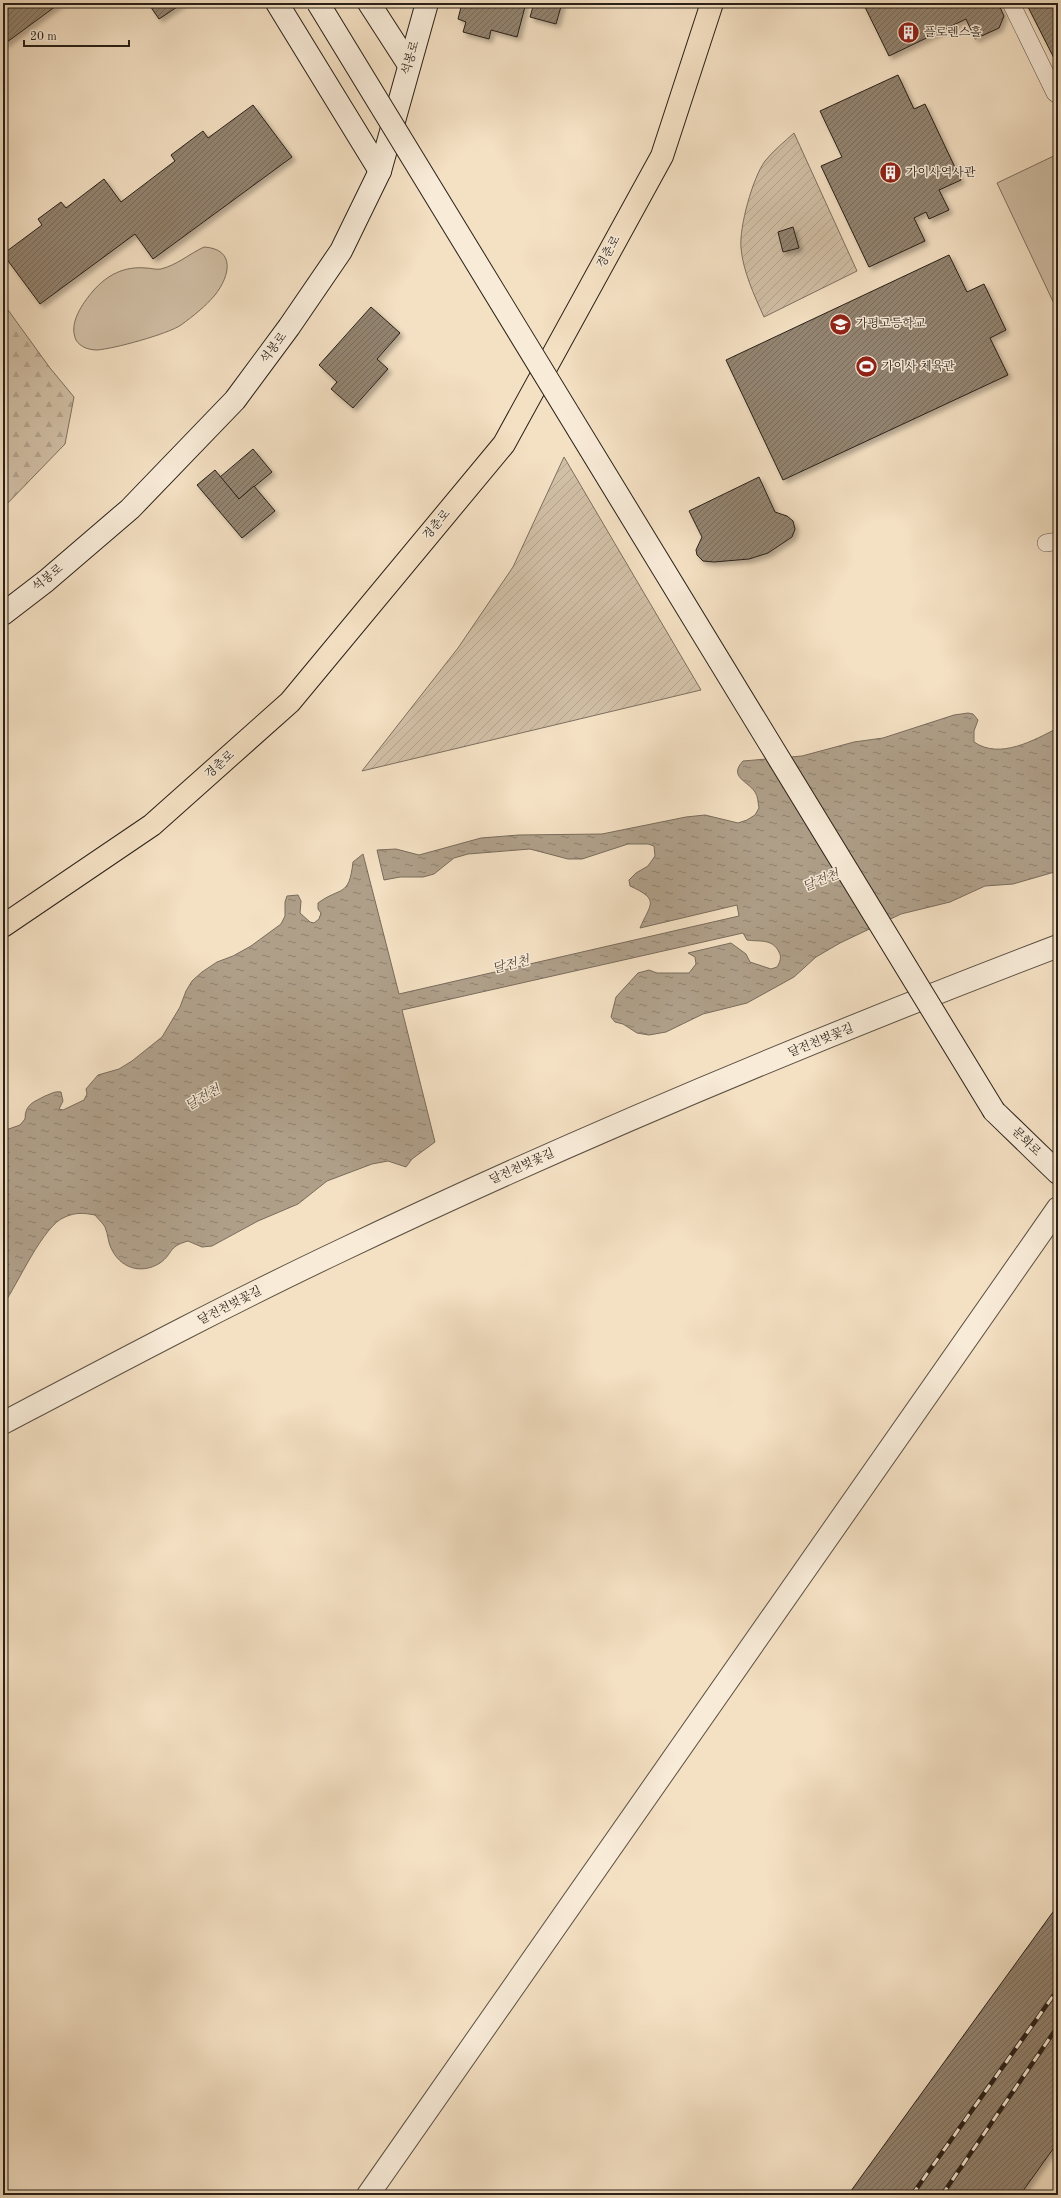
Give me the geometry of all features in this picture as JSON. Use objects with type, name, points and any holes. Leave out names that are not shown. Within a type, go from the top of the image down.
[{"type":"main road","points":[[277,3],[380,171]]},
{"type":"main road","name":"문화로","points":[[318,3],[994,1111],[1058,1173]]},
{"type":"main road","points":[[369,3],[408,66]]},
{"type":"main road","name":"석봉로","points":[[3,614],[130,509],[235,400],[290,326],[341,251],[380,171],[426,3]]},
{"type":"main road","name":"경춘로","points":[[3,926],[152,825],[290,702],[504,444],[662,156],[712,3]]},
{"type":"main road","name":"달전천벚꽃길","points":[[3,1423],[154,1344],[296,1273],[484,1184],[611,1127],[978,977],[1058,946]]},
{"type":"main road","points":[[368,2195],[1058,1208]]},
{"type":"lane","points":[[1011,3],[1055,93],[1058,94]]},
{"type":"green space","points":[[794,133],[857,271],[764,317],[753,292],[742,257],[742,228],[748,203],[760,168],[772,153]]},
{"type":"green space","points":[[1058,154],[1058,312],[997,183]]},
{"type":"green space","points":[[204,247],[214,249],[221,253],[225,258],[227,272],[215,295],[181,325],[153,337],[105,349],[97,350],[85,348],[76,340],[74,334],[75,320],[81,307],[98,285],[104,280],[116,273],[130,268],[159,269],[167,267]]},
{"type":"green space","points":[[3,303],[50,368],[74,397],[65,444],[3,508]]},
{"type":"green space","points":[[564,457],[701,690],[362,771],[458,648],[513,567]]},
{"type":"water","name":"달전천","points":[[968,713],[973,714],[978,720],[974,731],[974,742],[984,747],[995,749],[1006,749],[1017,746],[1058,728],[1058,871],[1013,884],[985,886],[950,902],[901,914],[840,943],[816,957],[794,977],[747,1003],[703,1014],[666,1032],[649,1035],[637,1033],[623,1024],[615,1022],[611,1017],[616,997],[638,973],[649,970],[657,973],[689,973],[696,964],[695,957],[688,953],[731,943],[746,954],[750,962],[771,969],[777,967],[780,960],[780,954],[773,944],[747,940],[743,933],[402,1010],[435,1142],[412,1159],[406,1167],[388,1161],[372,1164],[327,1181],[298,1204],[258,1221],[212,1246],[202,1247],[188,1241],[181,1243],[174,1248],[160,1263],[146,1269],[132,1268],[125,1265],[115,1255],[109,1243],[105,1227],[95,1215],[80,1213],[69,1215],[57,1222],[48,1231],[31,1256],[3,1305],[3,1131],[20,1125],[25,1119],[25,1114],[28,1107],[45,1096],[56,1092],[61,1092],[63,1101],[59,1109],[63,1110],[84,1100],[87,1094],[86,1089],[98,1075],[119,1069],[132,1061],[162,1037],[180,1007],[186,991],[192,981],[217,962],[233,956],[251,946],[281,924],[285,916],[285,902],[287,896],[298,895],[301,901],[300,913],[310,922],[314,923],[319,919],[321,913],[318,909],[318,903],[343,890],[349,881],[353,862],[363,854],[399,994],[739,916],[737,905],[640,928],[650,903],[646,895],[630,886],[629,880],[636,873],[648,866],[655,856],[654,846],[648,844],[628,844],[582,859],[568,859],[530,849],[468,854],[454,858],[434,874],[423,877],[400,877],[384,880],[377,850],[396,849],[419,855],[481,838],[519,835],[602,834],[686,817],[705,815],[738,823],[755,815],[759,808],[755,792],[738,775],[739,766],[743,761],[802,756],[854,742],[883,738],[954,715]]},
{"type":"building","points":[[3,3],[60,3],[3,45]]},
{"type":"building","points":[[148,3],[183,3],[159,19]]},
{"type":"building","points":[[462,3],[526,3],[517,37],[491,30],[489,39],[463,32],[466,22],[458,19]]},
{"type":"building","points":[[534,3],[562,3],[556,24],[530,17]]},
{"type":"building","name":"플로렌스홀","points":[[863,3],[998,3],[1004,16],[999,28],[975,39],[966,19],[889,56]]},
{"type":"building","points":[[1026,3],[1058,3],[1058,66]]},
{"type":"building","name":"가이사역사관","points":[[898,75],[914,109],[925,104],[961,180],[939,190],[949,210],[929,219],[926,212],[914,218],[925,241],[869,267],[821,166],[842,157],[820,111]]},
{"type":"building","points":[[253,105],[292,157],[153,259],[135,234],[40,304],[3,254],[42,225],[38,219],[61,202],[66,208],[104,179],[121,202],[175,161],[171,155],[203,131],[208,138]]},
{"type":"building","points":[[793,227],[799,248],[783,252],[778,232]]},
{"type":"building","name":"가이사 체육관","points":[[949,255],[967,292],[984,284],[1006,330],[990,338],[1008,375],[783,480],[726,360]]},
{"type":"building","points":[[371,307],[400,333],[377,359],[388,369],[353,408],[331,389],[337,382],[319,365]]},
{"type":"building","points":[[253,449],[272,472],[239,499],[220,477]]},
{"type":"building","points":[[215,470],[239,499],[254,486],[275,511],[242,538],[197,485]]},
{"type":"building","points":[[759,477],[775,512],[787,516],[793,521],[795,529],[792,537],[768,553],[749,559],[714,562],[703,561],[697,555],[696,550],[702,537],[689,511]]},
{"type":"building","points":[[1058,1905],[1058,2142],[1020,2195],[848,2195]]},
{"type":"railway","points":[[912,2195],[1058,1989]]},
{"type":"railway","points":[[942,2195],[1058,2026]]},
{"type":"place","name":"플로렌스홀","points":[[908,33]]},
{"type":"place","name":"가이사역사관","points":[[891,173]]},
{"type":"place","name":"가평고등학교","points":[[840,324]]},
{"type":"place","name":"가이사 체육관","points":[[867,367]]}]
